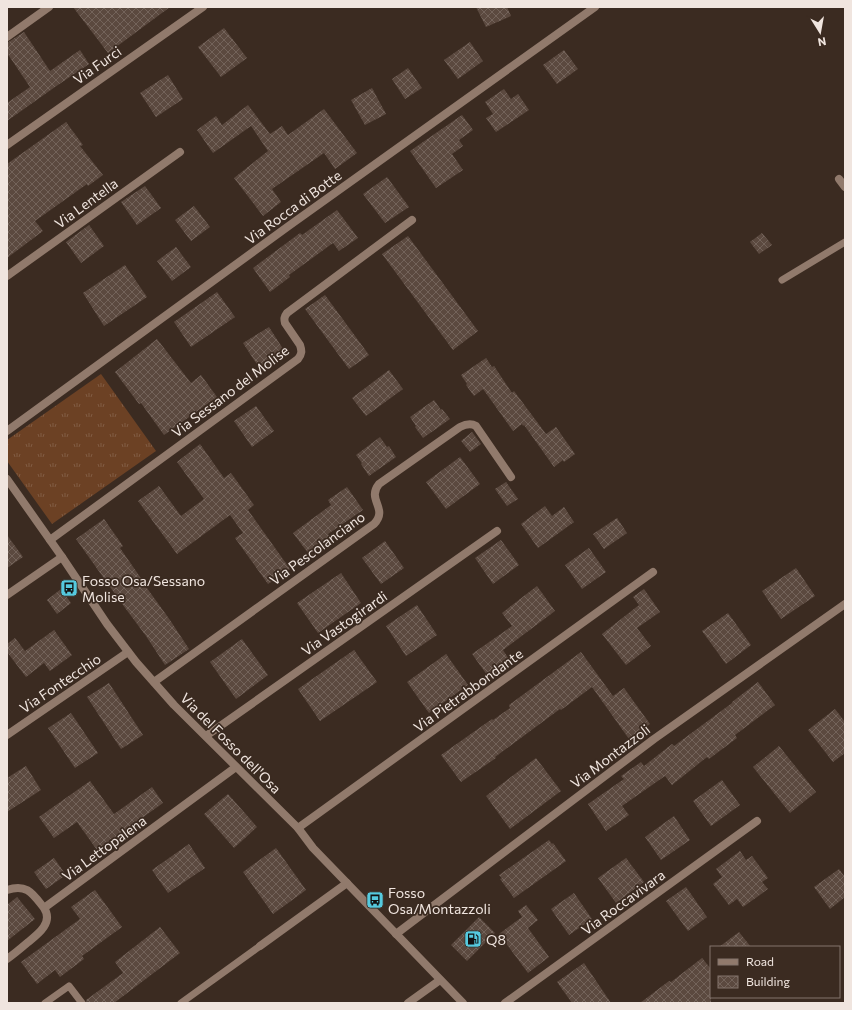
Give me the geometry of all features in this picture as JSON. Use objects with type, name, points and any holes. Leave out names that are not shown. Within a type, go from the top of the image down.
[{"type":"street","points":[[7,37],[49,7]]},
{"type":"street","name":"Via Furci","points":[[7,144],[202,7]]},
{"type":"street","name":"Via Rocca di Botte","points":[[7,431],[296,220],[595,7]]},
{"type":"street","name":"Via Lentella","points":[[7,276],[180,152]]},
{"type":"street","points":[[839,180],[845,187]]},
{"type":"street","name":"Via Sessano del Molise","points":[[50,540],[298,359],[302,353],[300,345],[285,323],[284,317],[287,313],[412,220]]},
{"type":"street","name":"Via Pescolanciano","points":[[154,682],[374,524],[380,514],[379,506],[374,496],[376,488],[379,484],[463,425],[470,424],[476,426],[511,477]]},
{"type":"street","name":"Via del Fosso dell'Osa","points":[[7,480],[128,652],[174,705],[298,828],[313,848],[463,1003]]},
{"type":"street","name":"Via Vastogirardi","points":[[206,736],[498,530]]},
{"type":"street","points":[[7,595],[62,557]]},
{"type":"street","name":"Via Pietrabbondante","points":[[298,828],[653,572]]},
{"type":"street","name":"Via Montazzoli","points":[[396,934],[654,739],[845,604]]},
{"type":"street","name":"Via Fontecchio","points":[[7,735],[128,652]]},
{"type":"street","name":"Via Lettopalena","points":[[44,908],[236,767]]},
{"type":"street","name":"Via Roccavivara","points":[[505,1003],[757,821]]},
{"type":"street","points":[[260,946],[347,883]]},
{"type":"street","points":[[7,890],[23,888],[29,891],[44,908],[48,915],[46,923],[41,931],[7,959]]},
{"type":"street","points":[[408,1003],[440,980]]},
{"type":"lane","points":[[782,280],[845,242]]},
{"type":"lane","points":[[181,1003],[260,946]]},
{"type":"lane","points":[[45,1003],[69,986],[82,1003]]},
{"type":"green space","points":[[101,374],[156,451],[52,524],[7,461],[7,440]]},
{"type":"building","points":[[73,7],[170,7],[108,53]]},
{"type":"building","points":[[476,7],[507,7],[511,16],[486,27]]},
{"type":"building","points":[[224,28],[247,58],[221,77],[198,47]]},
{"type":"building","points":[[24,32],[50,71],[80,50],[89,64],[7,121],[7,103],[30,87],[7,53],[7,43]]},
{"type":"building","points":[[470,42],[483,61],[458,79],[444,60]]},
{"type":"building","points":[[564,50],[578,69],[557,84],[543,65]]},
{"type":"building","points":[[408,68],[422,88],[405,99],[392,79]]},
{"type":"building","points":[[168,75],[183,99],[156,117],[140,93]]},
{"type":"building","points":[[372,88],[386,114],[365,125],[351,100]]},
{"type":"building","points":[[504,89],[511,99],[518,94],[529,110],[496,132],[486,118],[493,114],[485,102]]},
{"type":"building","points":[[248,105],[270,134],[282,126],[288,135],[324,109],[357,153],[335,169],[324,153],[272,189],[281,202],[263,216],[234,178],[268,151],[251,126],[213,153],[197,130],[216,116],[222,125]]},
{"type":"building","points":[[462,115],[473,130],[459,140],[463,146],[452,154],[463,170],[436,188],[410,151]]},
{"type":"building","points":[[66,122],[83,145],[80,146],[103,175],[88,186],[87,184],[35,221],[43,231],[7,258],[7,164]]},
{"type":"building","points":[[387,177],[409,207],[385,223],[363,194]]},
{"type":"building","points":[[145,186],[161,208],[137,225],[121,202]]},
{"type":"building","points":[[194,206],[210,227],[191,241],[175,220]]},
{"type":"building","points":[[337,210],[358,238],[339,251],[333,243],[289,275],[290,277],[270,292],[253,268],[300,233],[302,235]]},
{"type":"building","points":[[89,225],[104,246],[81,263],[66,242]]},
{"type":"building","points":[[762,233],[772,245],[759,254],[750,242]]},
{"type":"building","points":[[408,236],[478,331],[453,350],[382,254]]},
{"type":"building","points":[[176,247],[191,267],[172,281],[157,261]]},
{"type":"building","points":[[125,265],[147,297],[104,326],[83,293]]},
{"type":"building","points":[[217,292],[235,317],[191,347],[174,322]]},
{"type":"building","points":[[325,295],[369,355],[349,369],[305,309]]},
{"type":"building","points":[[269,327],[285,352],[260,369],[243,343]]},
{"type":"building","points":[[157,339],[191,383],[201,375],[217,397],[164,435],[141,403],[139,404],[115,372]]},
{"type":"building","points":[[486,358],[492,367],[494,366],[512,393],[514,391],[546,434],[556,427],[575,454],[564,462],[563,460],[554,467],[524,425],[523,426],[522,424],[513,431],[483,389],[474,396],[461,375]]},
{"type":"building","points":[[389,370],[403,389],[366,416],[352,398]]},
{"type":"building","points":[[434,400],[450,419],[423,438],[410,417]]},
{"type":"building","points":[[256,406],[274,431],[252,447],[234,421]]},
{"type":"building","points":[[472,432],[481,444],[470,452],[461,441]]},
{"type":"building","points":[[380,437],[387,447],[389,446],[396,457],[369,476],[356,455]]},
{"type":"building","points":[[200,444],[224,478],[231,473],[254,505],[248,510],[290,569],[268,584],[235,538],[243,533],[230,515],[177,554],[138,501],[159,486],[181,516],[204,499],[177,462]]},
{"type":"building","points":[[460,457],[480,484],[446,509],[426,482]]},
{"type":"building","points":[[506,482],[518,499],[507,506],[495,489]]},
{"type":"building","points":[[347,487],[363,510],[328,534],[329,536],[308,553],[293,533],[331,505],[328,500]]},
{"type":"building","points":[[545,506],[552,516],[564,507],[574,522],[538,548],[521,524]]},
{"type":"building","points":[[617,518],[627,533],[604,549],[593,534]]},
{"type":"building","points":[[104,519],[123,546],[120,548],[189,649],[165,665],[146,636],[76,539]]},
{"type":"building","points":[[7,535],[23,557],[7,568]]},
{"type":"building","points":[[501,540],[519,565],[493,584],[475,558]]},
{"type":"building","points":[[385,541],[404,568],[381,584],[362,558]]},
{"type":"building","points":[[589,548],[606,572],[582,589],[565,565]]},
{"type":"building","points":[[796,568],[815,596],[781,619],[762,591]]},
{"type":"building","points":[[341,573],[361,603],[318,633],[297,603]]},
{"type":"building","points":[[537,586],[555,611],[503,650],[512,664],[490,679],[472,654],[512,626],[502,613]]},
{"type":"building","points":[[61,589],[71,603],[57,614],[47,600]]},
{"type":"building","points":[[644,589],[660,612],[637,628],[651,646],[626,665],[602,634],[639,605],[633,597]]},
{"type":"building","points":[[417,605],[437,635],[406,656],[386,626]]},
{"type":"building","points":[[728,613],[751,645],[726,664],[702,631]]},
{"type":"building","points":[[54,630],[72,655],[50,671],[44,663],[26,677],[7,652],[7,644],[15,638],[25,651]]},
{"type":"building","points":[[242,639],[268,675],[236,699],[210,662]]},
{"type":"building","points":[[354,650],[377,682],[320,721],[298,689]]},
{"type":"building","points":[[581,652],[613,696],[624,688],[650,724],[629,739],[592,687],[461,782],[441,755],[510,708],[509,705]]},
{"type":"building","points":[[446,654],[468,685],[429,713],[407,682]]},
{"type":"building","points":[[758,682],[775,705],[735,735],[737,738],[709,759],[707,757],[672,785],[665,776],[622,806],[629,815],[606,831],[588,804],[624,779],[621,776],[641,762],[644,766],[672,744],[674,746]]},
{"type":"building","points":[[109,683],[143,735],[121,749],[87,697]]},
{"type":"building","points":[[835,709],[845,722],[845,753],[833,762],[808,730]]},
{"type":"building","points":[[71,713],[98,753],[75,768],[48,728]]},
{"type":"building","points":[[779,746],[816,792],[790,813],[753,767]]},
{"type":"building","points":[[536,758],[561,791],[510,829],[486,796]]},
{"type":"building","points":[[26,766],[41,790],[7,812],[7,778]]},
{"type":"building","points":[[722,780],[740,805],[711,826],[693,801]]},
{"type":"building","points":[[90,781],[114,814],[152,787],[163,803],[97,850],[77,822],[54,838],[39,817]]},
{"type":"building","points":[[228,794],[257,827],[234,848],[204,814]]},
{"type":"building","points":[[674,816],[690,840],[661,860],[645,837]]},
{"type":"building","points":[[549,840],[552,844],[553,843],[566,861],[514,898],[500,879],[502,878],[499,875]]},
{"type":"building","points":[[189,844],[205,868],[168,893],[152,870]]},
{"type":"building","points":[[276,848],[306,890],[273,914],[243,872]]},
{"type":"building","points":[[740,851],[746,860],[752,856],[768,878],[762,882],[768,889],[743,907],[737,899],[729,905],[713,884],[722,877],[716,869]]},
{"type":"building","points":[[54,858],[66,875],[46,889],[34,872]]},
{"type":"building","points":[[626,858],[644,882],[616,903],[598,878]]},
{"type":"building","points":[[839,869],[845,877],[845,897],[830,909],[814,887]]},
{"type":"building","points":[[686,887],[707,917],[688,931],[666,901]]},
{"type":"building","points":[[95,890],[122,927],[82,956],[84,959],[60,977],[55,970],[37,984],[21,962],[80,919],[71,907]]},
{"type":"building","points":[[574,893],[592,919],[569,935],[551,909]]},
{"type":"building","points":[[17,897],[35,919],[7,941],[7,905]]},
{"type":"building","points":[[526,905],[538,920],[528,928],[549,957],[528,973],[499,934],[522,917],[518,911]]},
{"type":"building","name":"Q8","points":[[479,917],[495,933],[467,961],[451,945]]},
{"type":"building","points":[[160,927],[180,953],[114,1003],[87,1003],[86,1000],[123,973],[115,962]]},
{"type":"building","points":[[739,932],[750,946],[720,946]]},
{"type":"building","points":[[702,958],[710,968],[711,1003],[640,1003],[669,981],[671,982]]},
{"type":"building","points":[[584,963],[611,1003],[572,1003],[557,982]]},
{"type":"place","name":"Fosso Osa/Sessano Molise","points":[[69,588]]},
{"type":"place","name":"Fosso Osa/Montazzoli","points":[[375,900]]},
{"type":"place","name":"Q8","points":[[473,939]]}]
